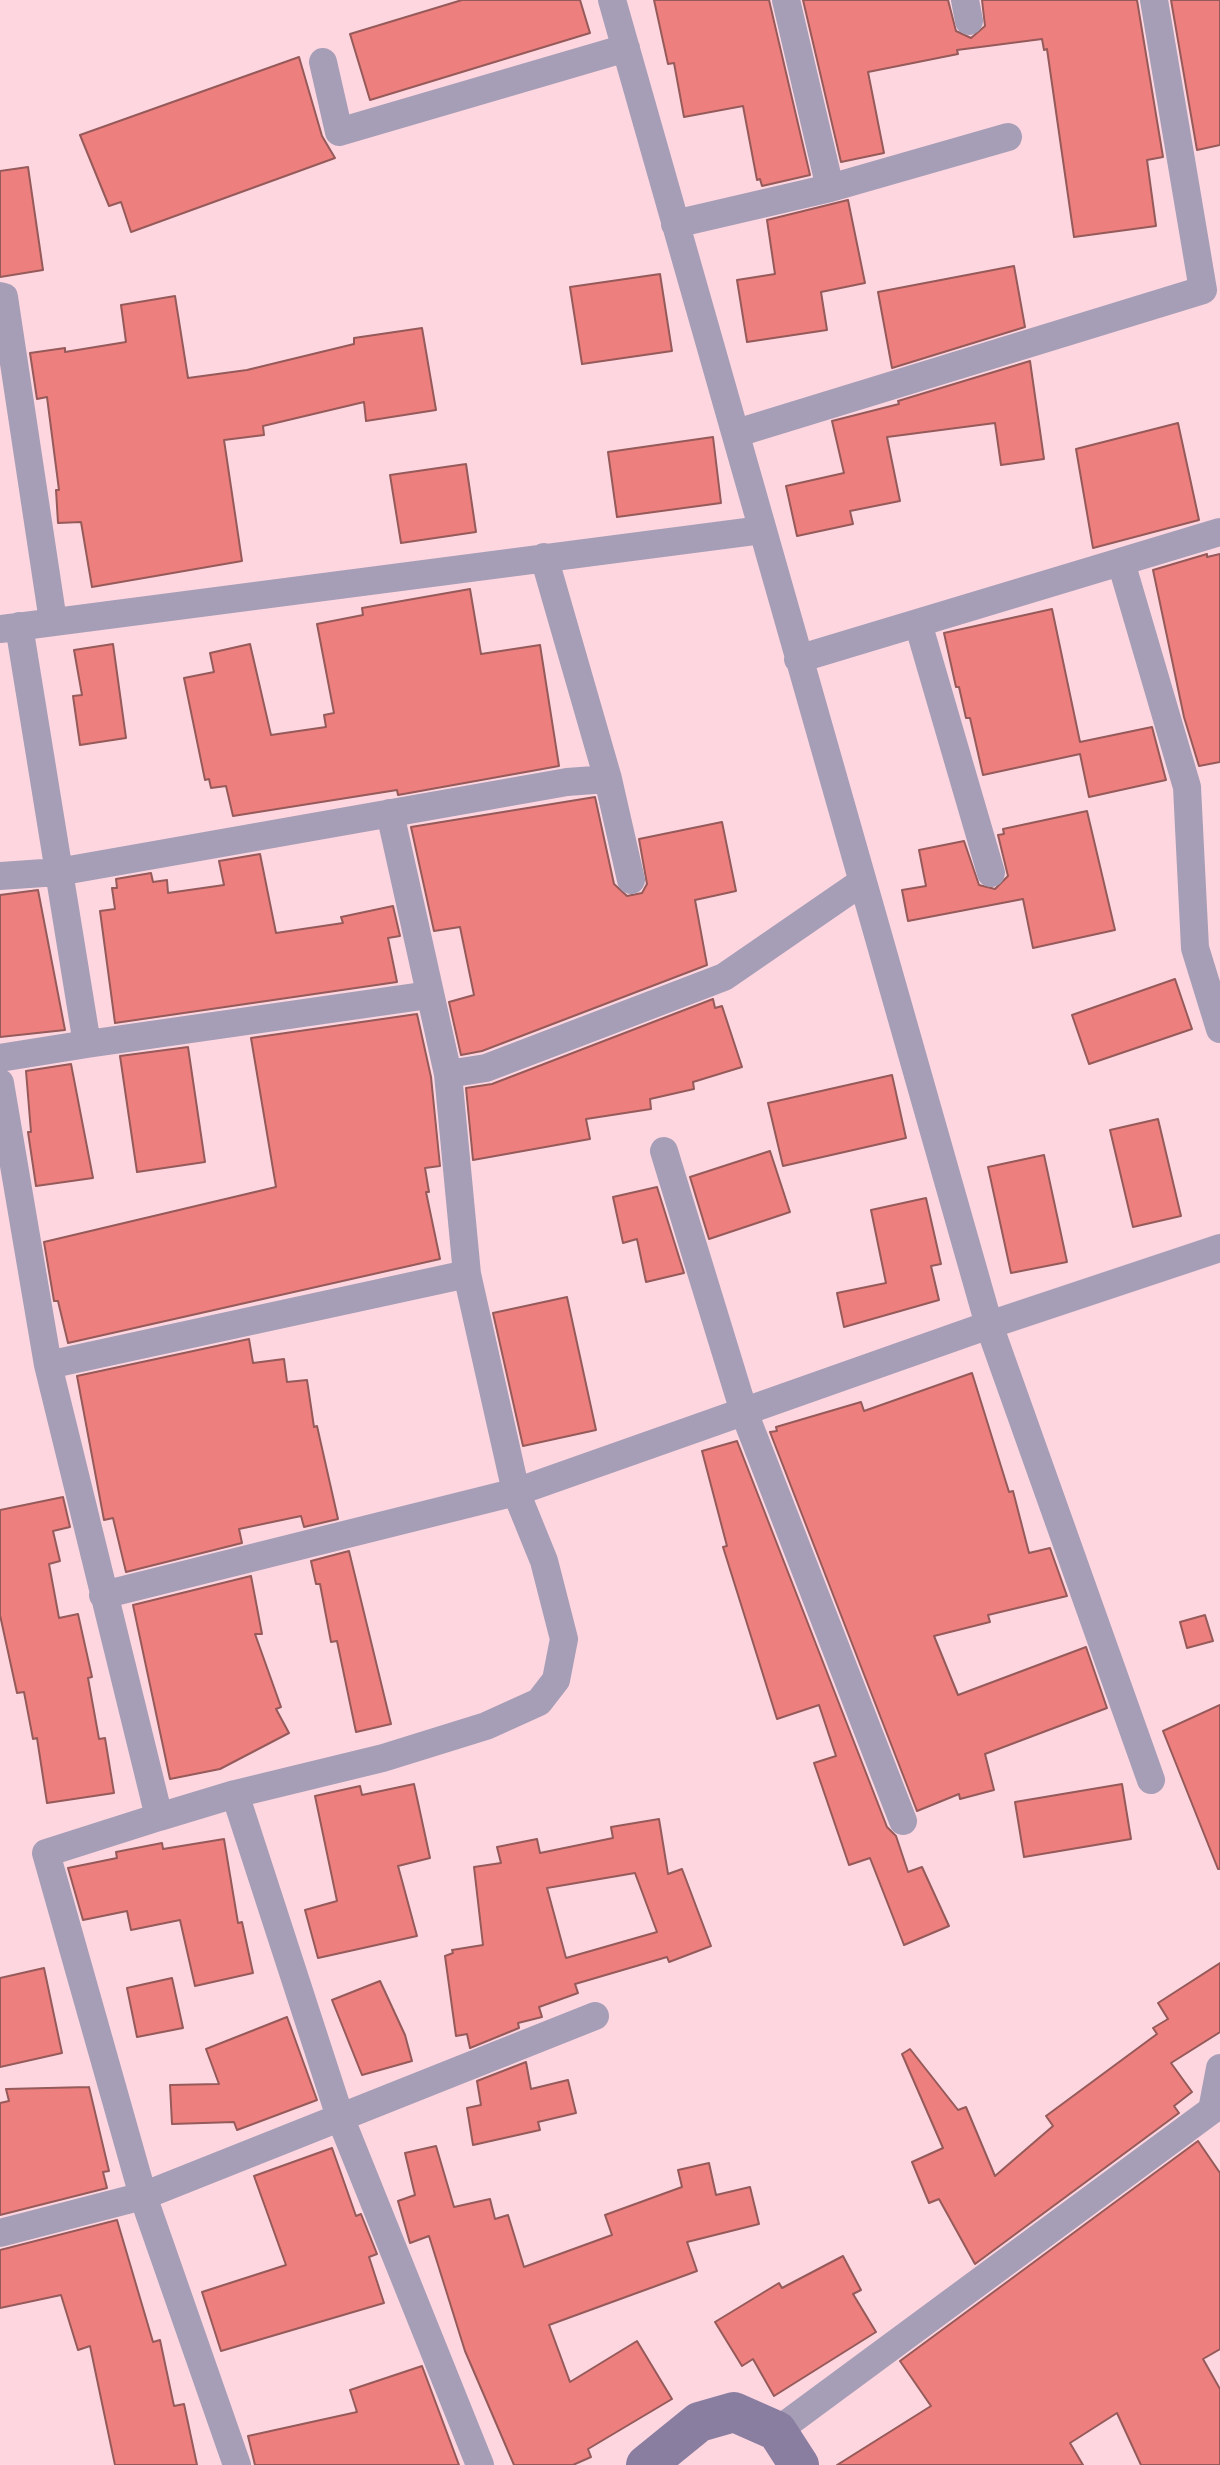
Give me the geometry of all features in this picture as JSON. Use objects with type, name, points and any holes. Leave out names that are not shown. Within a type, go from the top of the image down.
[{"type":"street","points":[[612,0],[989,1325],[1151,1780]]},
{"type":"street","points":[[786,0],[830,188]]},
{"type":"street","points":[[737,433],[1203,290],[1154,0]]},
{"type":"street","points":[[323,62],[339,132],[626,48]]},
{"type":"street","points":[[675,224],[830,188],[1008,137]]},
{"type":"street","points":[[0,296],[4,297],[53,621]]},
{"type":"street","points":[[87,1044],[58,872],[10,627],[762,530]]},
{"type":"street","points":[[798,659],[1220,532]]},
{"type":"street","points":[[544,557],[608,779],[631,880]]},
{"type":"street","points":[[1121,562],[1187,787],[1195,948],[1220,1029]]},
{"type":"street","points":[[918,623],[991,873]]},
{"type":"street","points":[[0,876],[58,872],[567,782],[608,779]]},
{"type":"street","points":[[237,2465],[143,2196],[46,1853],[235,1794],[383,1758],[486,1726],[539,1702],[556,1680],[564,1639],[544,1561],[516,1492],[467,1274],[448,1074],[390,813]]},
{"type":"street","points":[[448,1074],[486,1068],[724,977],[862,882]]},
{"type":"street","points":[[0,1058],[429,995]]},
{"type":"street","points":[[0,1083],[48,1365],[159,1817]]},
{"type":"street","points":[[664,1151],[744,1412],[903,1821]]},
{"type":"street","points":[[103,1595],[516,1492],[989,1325],[1220,1248]]},
{"type":"street","points":[[48,1365],[467,1274]]},
{"type":"street","points":[[235,1794],[340,2117],[480,2465]]},
{"type":"street","points":[[0,2233],[143,2196],[595,2016]]},
{"type":"street","points":[[777,2431],[1216,2118],[1220,2068]]},
{"type":"street","points":[[646,2465],[699,2422],[734,2412],[777,2431],[799,2465]]},
{"type":"building","points":[[462,0],[580,0],[590,33],[370,100],[350,34]]},
{"type":"building","points":[[654,0],[769,0],[810,175],[762,186],[760,179],[757,180],[743,106],[684,117],[674,63],[668,64]]},
{"type":"building","points":[[803,0],[948,0],[956,31],[971,38],[985,26],[982,0],[1137,0],[1163,157],[1147,160],[1156,226],[1074,237],[1047,49],[1044,50],[1042,39],[957,50],[958,54],[868,72],[884,153],[841,162]]},
{"type":"building","points":[[1171,0],[1220,0],[1220,145],[1197,150]]},
{"type":"building","points":[[299,57],[322,136],[335,158],[131,232],[121,202],[109,206],[80,135]]},
{"type":"building","points":[[28,167],[43,270],[0,277],[0,171]]},
{"type":"building","points":[[848,200],[865,283],[821,292],[827,330],[747,342],[737,280],[775,274],[767,220]]},
{"type":"building","points":[[1014,266],[1025,327],[892,368],[878,292]]},
{"type":"building","points":[[660,274],[672,351],[582,364],[570,287]]},
{"type":"building","points":[[175,296],[188,378],[247,370],[354,344],[354,338],[422,328],[436,410],[366,421],[364,402],[263,426],[264,435],[224,440],[242,561],[92,587],[81,522],[58,523],[56,490],[59,490],[47,397],[37,399],[30,353],[65,348],[65,352],[126,342],[121,305]]},
{"type":"building","points":[[1030,361],[1044,459],[1001,465],[995,423],[887,437],[900,501],[850,511],[853,524],[797,536],[786,486],[844,473],[832,421],[899,404],[898,401]]},
{"type":"building","points":[[1178,423],[1199,520],[1093,548],[1076,449]]},
{"type":"building","points":[[713,437],[721,503],[617,517],[608,452]]},
{"type":"building","points":[[466,464],[476,532],[401,543],[390,475]]},
{"type":"building","points":[[1207,554],[1207,557],[1220,554],[1220,762],[1199,766],[1184,717],[1153,570]]},
{"type":"building","points":[[470,589],[481,654],[540,645],[559,766],[398,795],[397,790],[233,816],[226,786],[211,788],[209,779],[205,780],[184,678],[214,672],[210,653],[250,644],[271,735],[326,727],[324,715],[334,713],[317,624],[363,615],[362,608]]},
{"type":"building","points":[[1052,609],[1080,742],[1152,727],[1166,780],[1089,797],[1080,754],[983,775],[970,718],[966,718],[959,687],[956,687],[944,633]]},
{"type":"building","points":[[113,644],[126,738],[80,745],[73,696],[82,695],[74,650]]},
{"type":"building","points":[[595,797],[614,884],[627,896],[642,893],[647,884],[639,839],[722,822],[736,891],[695,900],[707,965],[482,1051],[461,1055],[449,1002],[474,995],[460,927],[434,931],[411,827]]},
{"type":"building","points":[[1087,811],[1115,930],[1033,948],[1023,899],[908,921],[902,890],[926,886],[919,850],[964,841],[979,885],[995,889],[1008,876],[998,835],[1004,834],[1003,829]]},
{"type":"building","points":[[260,854],[276,933],[343,923],[341,917],[393,906],[400,936],[388,938],[397,982],[115,1023],[100,911],[115,909],[112,888],[117,888],[116,879],[151,873],[153,882],[167,880],[168,893],[224,885],[219,861]]},
{"type":"building","points":[[38,890],[65,1030],[0,1037],[0,895]]},
{"type":"building","points":[[1175,979],[1192,1029],[1089,1064],[1072,1015]]},
{"type":"building","points":[[713,999],[715,1008],[722,1006],[742,1067],[693,1082],[694,1089],[650,1099],[651,1109],[586,1119],[590,1139],[473,1160],[466,1088],[492,1084]]},
{"type":"building","points":[[417,1014],[431,1077],[440,1166],[425,1168],[429,1192],[426,1192],[440,1259],[68,1343],[58,1301],[54,1301],[44,1242],[276,1187],[251,1038]]},
{"type":"building","points":[[188,1047],[205,1162],[137,1172],[120,1056]]},
{"type":"building","points":[[71,1064],[93,1178],[36,1186],[28,1132],[31,1132],[26,1071]]},
{"type":"building","points":[[892,1075],[906,1138],[783,1166],[768,1103]]},
{"type":"building","points":[[1158,1119],[1181,1216],[1133,1227],[1110,1130]]},
{"type":"building","points":[[770,1151],[790,1212],[709,1239],[690,1177]]},
{"type":"building","points":[[1044,1155],[1067,1262],[1011,1273],[988,1167]]},
{"type":"building","points":[[657,1187],[684,1273],[646,1282],[637,1239],[623,1243],[613,1197]]},
{"type":"building","points":[[926,1198],[941,1264],[931,1266],[939,1300],[844,1327],[837,1293],[886,1283],[871,1210]]},
{"type":"building","points":[[567,1297],[596,1430],[523,1446],[493,1313]]},
{"type":"building","points":[[249,1339],[253,1363],[284,1359],[287,1382],[307,1380],[314,1427],[317,1426],[338,1519],[304,1527],[301,1516],[239,1529],[242,1543],[126,1572],[113,1518],[104,1520],[77,1376]]},
{"type":"building","points":[[972,1373],[1009,1492],[1013,1491],[1029,1553],[1050,1548],[1067,1596],[988,1615],[990,1622],[934,1636],[958,1695],[1086,1647],[1107,1708],[985,1754],[994,1790],[960,1799],[959,1794],[917,1811],[770,1432],[777,1431],[776,1427],[861,1402],[864,1411]]},
{"type":"building","points":[[737,1441],[887,1827],[896,1836],[908,1872],[922,1867],[949,1926],[904,1945],[870,1858],[849,1865],[814,1763],[836,1756],[819,1705],[777,1719],[723,1547],[727,1546],[702,1451]]},
{"type":"building","points":[[63,1497],[70,1527],[53,1531],[60,1561],[49,1564],[59,1618],[78,1614],[92,1677],[88,1678],[99,1739],[105,1738],[114,1793],[47,1803],[37,1738],[33,1739],[24,1692],[17,1693],[0,1615],[0,1510]]},
{"type":"building","points":[[349,1551],[391,1724],[356,1732],[337,1641],[331,1642],[320,1584],[316,1584],[311,1561]]},
{"type":"building","points":[[251,1576],[262,1634],[255,1634],[281,1707],[276,1709],[289,1733],[220,1769],[170,1779],[133,1605]]},
{"type":"building","points":[[1205,1615],[1213,1641],[1187,1648],[1180,1622]]},
{"type":"building","points":[[1220,1705],[1220,1869],[1218,1869],[1163,1731]]},
{"type":"building","points":[[414,1784],[430,1858],[398,1866],[417,1936],[318,1958],[305,1910],[337,1901],[315,1796],[360,1786],[362,1795]]},
{"type":"building","points":[[1122,1784],[1131,1839],[1024,1857],[1015,1802]]},
{"type":"building","points":[[659,1819],[668,1874],[682,1869],[711,1946],[669,1962],[667,1957],[575,1984],[578,1993],[539,2007],[542,2017],[518,2023],[519,2028],[470,2048],[467,2034],[456,2036],[445,1956],[453,1953],[452,1950],[483,1945],[474,1867],[501,1863],[497,1847],[537,1839],[540,1853],[613,1838],[611,1827]],"holes":[[[635,1873],[657,1932],[566,1958],[547,1888]]]},
{"type":"building","points":[[224,1839],[238,1923],[242,1922],[253,1973],[195,1986],[180,1920],[131,1930],[127,1911],[83,1920],[68,1868],[117,1858],[116,1852],[162,1843],[163,1849]]},
{"type":"building","points":[[1220,1963],[1220,2032],[1171,2063],[1192,2092],[1174,2106],[1179,2113],[975,2264],[939,2199],[929,2203],[912,2162],[943,2148],[902,2054],[910,2049],[958,2110],[966,2107],[995,2176],[1053,2126],[1046,2116],[1157,2034],[1153,2028],[1168,2019],[1158,2003]]},
{"type":"building","points":[[44,1968],[62,2053],[0,2067],[0,1978]]},
{"type":"building","points":[[172,1978],[183,2028],[137,2037],[127,1988]]},
{"type":"building","points":[[380,1981],[405,2035],[412,2061],[362,2075],[332,2000]]},
{"type":"building","points":[[287,2017],[317,2100],[237,2130],[234,2122],[172,2124],[170,2085],[219,2084],[206,2049]]},
{"type":"building","points":[[526,2062],[531,2089],[568,2080],[576,2113],[538,2122],[540,2130],[473,2145],[467,2108],[481,2105],[477,2081]]},
{"type":"building","points":[[89,2087],[109,2171],[103,2172],[107,2188],[0,2215],[0,2103],[9,2101],[6,2089]]},
{"type":"building","points":[[1198,2141],[1220,2173],[1220,2349],[1203,2359],[1220,2389],[1220,2465],[1141,2465],[1117,2413],[1070,2443],[1083,2465],[837,2465],[931,2406],[900,2361]]},
{"type":"building","points":[[436,2146],[454,2207],[490,2199],[495,2219],[508,2215],[524,2267],[612,2235],[605,2215],[682,2187],[678,2170],[709,2163],[716,2195],[750,2187],[759,2224],[687,2242],[697,2271],[549,2325],[570,2382],[637,2341],[672,2399],[588,2449],[591,2457],[573,2465],[514,2465],[465,2351],[429,2236],[410,2243],[398,2201],[415,2195],[405,2153]]},
{"type":"building","points":[[332,2148],[356,2216],[361,2214],[377,2254],[369,2257],[384,2303],[221,2351],[202,2292],[286,2265],[254,2176]]},
{"type":"building","points":[[117,2220],[153,2342],[160,2340],[174,2406],[184,2404],[197,2465],[115,2465],[90,2346],[78,2350],[61,2295],[0,2308],[0,2250]]},
{"type":"building","points":[[843,2256],[861,2290],[853,2294],[876,2332],[774,2396],[753,2359],[742,2366],[715,2322],[779,2283],[782,2288]]},
{"type":"building","points":[[422,2366],[459,2465],[255,2465],[248,2436],[357,2412],[350,2390]]}]
